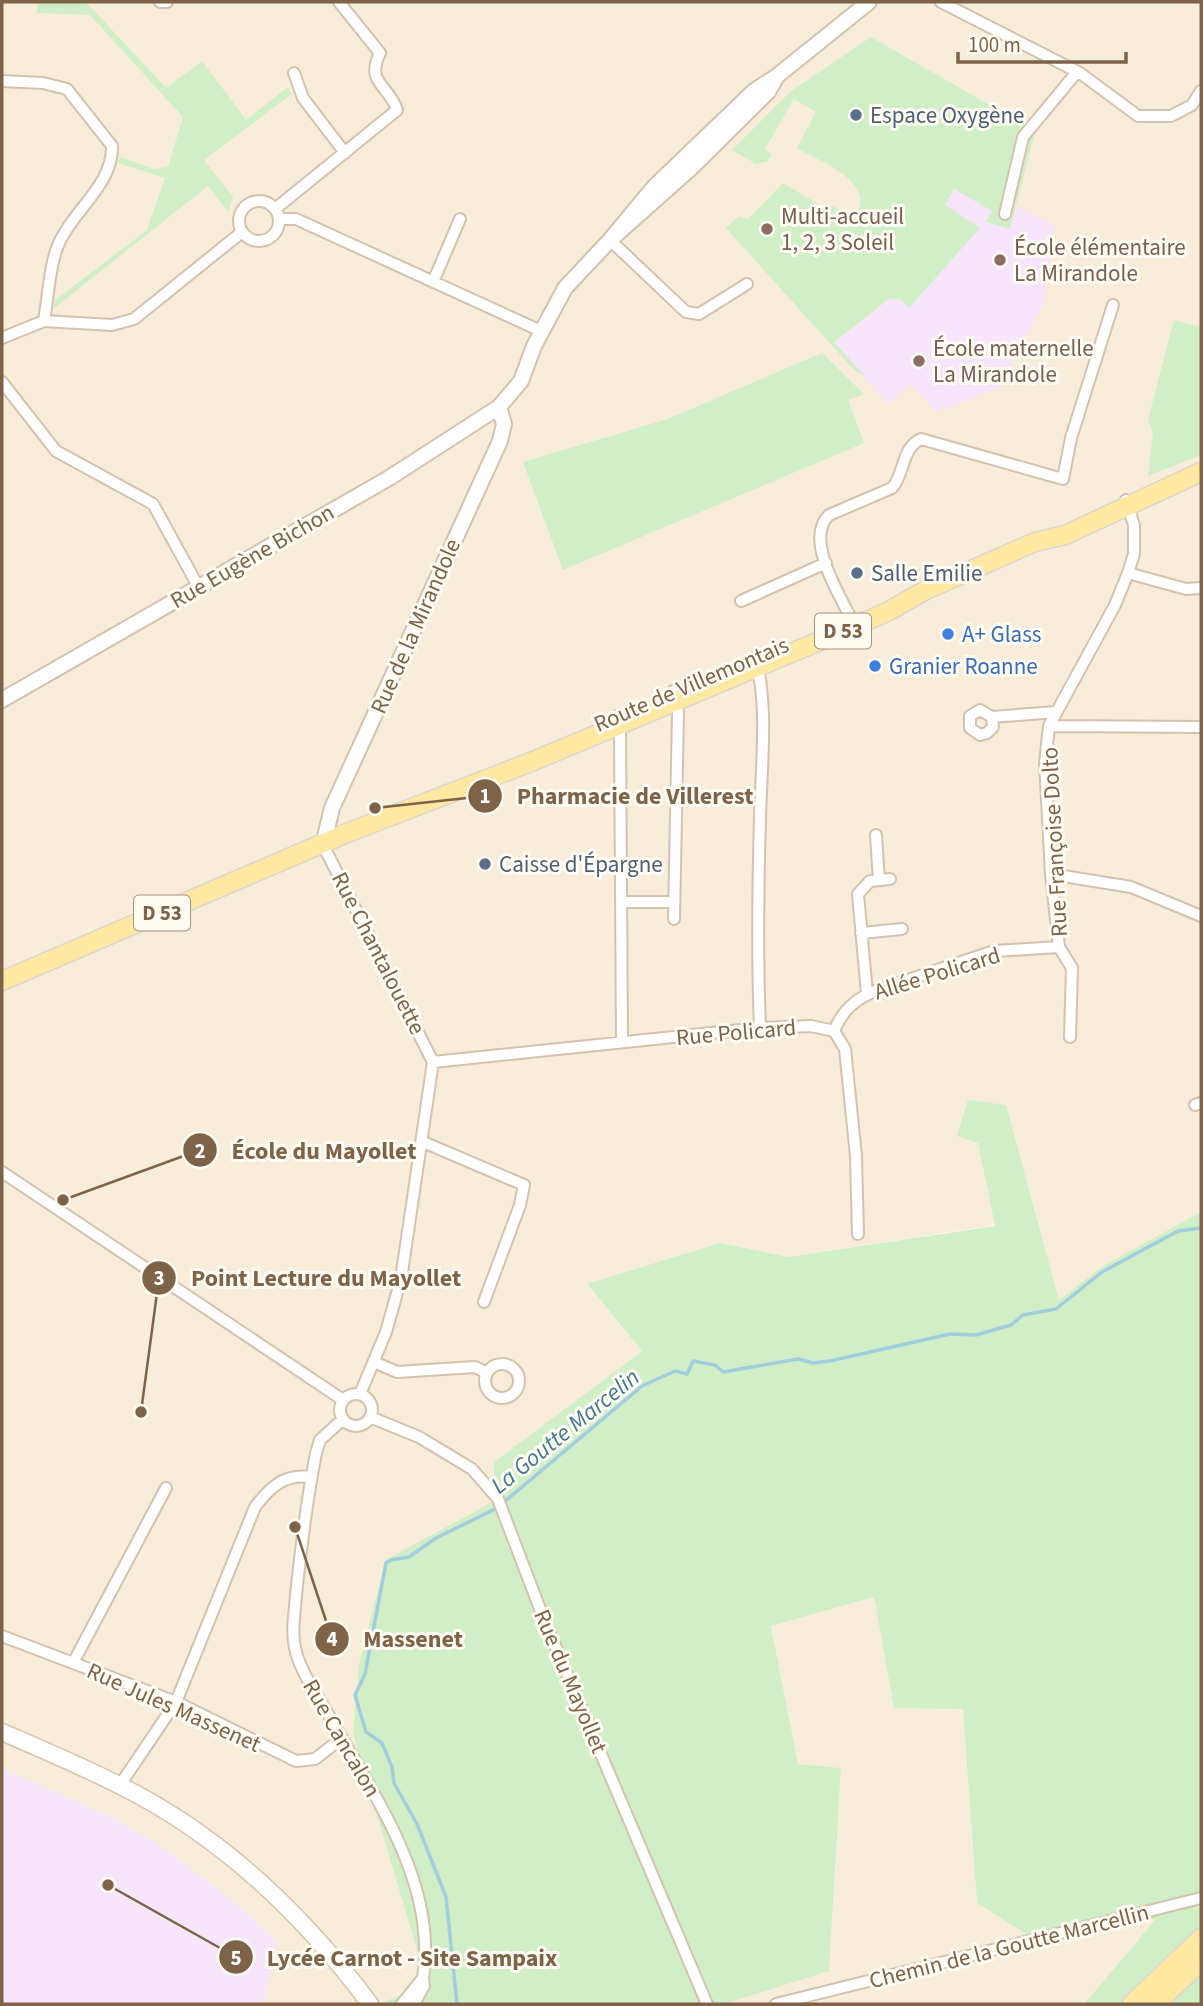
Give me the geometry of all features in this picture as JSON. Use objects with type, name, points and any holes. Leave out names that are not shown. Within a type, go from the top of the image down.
[{"type":"main road","name":"Route de Villemontais","points":[[323,845],[852,621],[893,597],[926,590],[1035,542],[1065,535],[1169,479],[1198,473]]},
{"type":"main road","name":"D 53","points":[[2,981],[323,845]]},
{"type":"main road","points":[[2,1732],[120,1785],[178,1819],[236,1861],[288,1906],[370,2004]]},
{"type":"main road","points":[[1132,2004],[1201,1938]]},
{"type":"main road","points":[[1156,2004],[1201,1961]]},
{"type":"main road","points":[[342,1969],[355,2004]]},
{"type":"street","points":[[160,2],[167,2]]},
{"type":"street","points":[[339,2],[380,54],[374,65],[376,77],[397,110],[277,214],[276,232],[266,240],[253,240],[242,232],[239,219],[250,203],[264,202],[277,214],[296,219],[541,331]]},
{"type":"street","name":"Rue Eugène Bichon","points":[[2,700],[389,478],[499,407],[521,382],[541,331],[565,288],[710,142],[768,92],[777,76],[869,2]]},
{"type":"street","points":[[941,2],[1077,72],[1138,116],[1171,116],[1196,108],[1201,91]]},
{"type":"street","points":[[1005,214],[1023,137],[1077,72]]},
{"type":"street","points":[[294,73],[303,98],[345,153]]},
{"type":"street","points":[[2,82],[43,83],[67,89],[112,146],[112,156],[104,177],[59,242],[44,321]]},
{"type":"street","points":[[433,282],[460,219]]},
{"type":"street","points":[[2,338],[44,321],[112,326],[134,319],[242,232]]},
{"type":"street","points":[[611,240],[686,312],[699,314],[747,284]]},
{"type":"street","points":[[852,621],[818,538],[823,521],[892,488],[898,482],[907,452],[917,440],[927,439],[1063,478],[1071,438],[1113,305]]},
{"type":"street","points":[[2,382],[56,452],[153,504],[198,586]]},
{"type":"street","name":"Rue de la Mirandole","points":[[323,845],[332,808],[500,441],[504,424],[499,407]]},
{"type":"street","name":"Rue Françoise Dolto","points":[[1070,1037],[1072,968],[1059,947],[1051,874],[1045,763],[1049,726],[1115,605],[1134,554],[1134,525],[1127,502]]},
{"type":"street","points":[[741,601],[826,563]]},
{"type":"street","points":[[1128,573],[1186,589],[1201,588]]},
{"type":"street","points":[[756,662],[762,741],[757,932],[760,1028]]},
{"type":"street","points":[[674,696],[674,919]]},
{"type":"street","points":[[992,717],[1056,712]]},
{"type":"street","points":[[618,720],[622,1042]]},
{"type":"street","points":[[1049,726],[1201,727]]},
{"type":"street","points":[[867,994],[858,894],[870,881],[885,879],[876,835]]},
{"type":"street","name":"Rue Chantalouette","points":[[323,845],[433,1062]]},
{"type":"street","points":[[1051,874],[1131,887],[1201,916]]},
{"type":"street","points":[[622,902],[674,902]]},
{"type":"street","points":[[861,933],[902,929]]},
{"type":"street","name":"Allée Policard","points":[[834,1031],[841,1014],[867,994],[994,951],[1059,947]]},
{"type":"street","name":"Rue Policard","points":[[433,1062],[760,1028],[811,1026],[834,1031]]},
{"type":"street","points":[[834,1031],[845,1049],[856,1156],[858,1234]]},
{"type":"street","points":[[360,1394],[374,1362],[401,1279],[433,1062]]},
{"type":"street","points":[[423,1142],[524,1185],[520,1205],[484,1302]]},
{"type":"street","points":[[3,1175],[343,1400]]},
{"type":"street","points":[[374,1362],[397,1372],[475,1367],[487,1373]]},
{"type":"street","points":[[351,1394],[360,1394],[371,1405],[370,1417],[355,1426],[343,1419],[340,1407],[343,1400],[351,1394]]},
{"type":"street","name":"Rue du Mayollet","points":[[370,1417],[419,1437],[472,1468],[497,1497],[545,1622],[707,2004]]},
{"type":"street","name":"Rue Cancalon","points":[[343,1419],[320,1440],[311,1477],[298,1577],[294,1646],[299,1664],[377,1799],[398,1842],[412,1882],[426,1926],[428,1946],[424,1986],[414,2004]]},
{"type":"street","points":[[120,1785],[176,1702],[255,1507],[273,1484],[296,1475],[311,1477]]},
{"type":"street","points":[[73,1662],[166,1489]]},
{"type":"street","name":"Rue Jules Massenet","points":[[2,1636],[176,1702],[296,1761],[315,1759],[342,1738]]},
{"type":"street","name":"Chemin de la Goutte Marcellin","points":[[776,2004],[1201,1898]]},
{"type":"street","points":[[402,2004],[424,1978]]},
{"type":"shaded area","points":[[2,2],[1201,2],[1201,1212],[1103,1266],[1059,1300],[1006,1106],[978,1143],[995,1225],[788,1257],[720,1243],[587,1285],[642,1351],[495,1462],[494,1501],[353,1733],[423,1970],[401,1995],[378,2004],[263,2004],[277,1945],[273,1937],[230,1898],[154,1841],[113,1818],[2,1768]]},
{"type":"shaded area","points":[[954,188],[992,211],[987,222],[1010,228],[1016,206],[1054,225],[1044,303],[999,388],[937,412],[911,385],[888,405],[834,343],[890,298],[901,300],[909,307],[945,205]]},
{"type":"shaded area","points":[[874,1597],[894,1708],[963,1708],[977,1903],[1026,1934],[1157,1918],[1084,2004],[724,2004],[829,1970],[841,1768],[798,1764],[771,1626]]},
{"type":"shaded area","points":[[2,1768],[113,1818],[154,1841],[230,1898],[273,1937],[277,1945],[263,2004],[2,2004]]},
{"type":"green space","points":[[37,2],[86,2],[166,88],[202,61],[246,120],[288,87],[292,94],[204,160],[233,197],[228,212],[208,186],[53,309],[55,300],[147,230],[165,178],[118,163],[120,157],[154,169],[168,167],[183,117],[90,15],[37,13]]},
{"type":"green space","points":[[871,37],[1035,131],[1010,229],[986,222],[992,211],[954,189],[945,205],[980,228],[909,308],[901,300],[890,298],[834,342],[865,376],[854,370],[726,228],[739,216],[748,219],[783,183],[826,209],[832,206],[848,214],[859,208],[860,197],[849,179],[797,148],[816,112],[794,99],[765,149],[772,154],[768,161],[756,164],[732,150],[791,91]]},
{"type":"green space","points":[[1174,320],[1201,327],[1201,455],[1148,476],[1153,432],[1148,420]]},
{"type":"green space","points":[[822,353],[864,394],[848,400],[864,443],[563,570],[523,462],[668,419]]},
{"type":"green space","points":[[968,1100],[1006,1105],[1059,1300],[1103,1266],[1201,1212],[1201,2004],[1084,2004],[1156,1919],[1026,1934],[977,1903],[963,1709],[894,1708],[874,1597],[771,1626],[798,1764],[841,1768],[829,1971],[724,2004],[378,2004],[401,1995],[423,1970],[353,1734],[359,1664],[386,1560],[494,1501],[494,1462],[642,1351],[587,1284],[720,1243],[788,1257],[995,1226],[978,1143],[957,1136]]},
{"type":"waterway","name":"La Goutte Marcelin","points":[[457,2004],[446,1897],[417,1824],[394,1783],[392,1767],[382,1743],[366,1732],[355,1695],[365,1674],[386,1563],[409,1557],[436,1538],[497,1508],[642,1386],[675,1371],[687,1374],[693,1361],[715,1365],[723,1372],[798,1359],[813,1363],[830,1361],[950,1334],[976,1335],[1011,1325],[1023,1315],[1056,1309],[1102,1272],[1178,1231],[1201,1228]]},
{"type":"place","name":"Espace Oxygène","points":[[856,115]]},
{"type":"place","name":"Multi-accueil 1, 2, 3 Soleil","points":[[767,229]]},
{"type":"place","name":"École élémentaire La Mirandole","points":[[1000,260]]},
{"type":"place","name":"École maternelle La Mirandole","points":[[919,361]]},
{"type":"place","name":"Salle Emilie","points":[[857,573]]},
{"type":"place","name":"A+ Glass","points":[[948,634]]},
{"type":"place","name":"Granier Roanne","points":[[875,666]]},
{"type":"place","name":"Pharmacie de Villerest","points":[[375,808]]},
{"type":"place","name":"Caisse d'Épargne","points":[[485,864]]},
{"type":"place","name":"École du Mayollet","points":[[63,1200]]},
{"type":"place","name":"Point Lecture du Mayollet","points":[[141,1412]]},
{"type":"place","name":"Massenet","points":[[295,1527]]},
{"type":"place","name":"Lycée Carnot - Site Sampaix","points":[[108,1885]]}]
